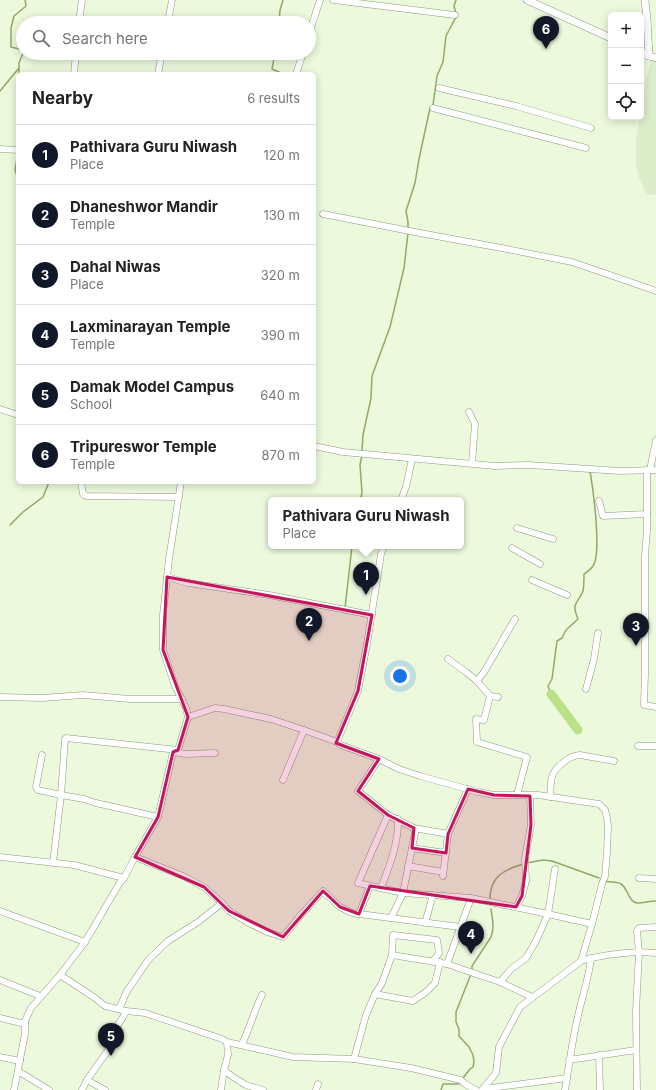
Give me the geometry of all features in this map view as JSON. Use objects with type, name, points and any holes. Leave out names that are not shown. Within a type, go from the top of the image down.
[{"type":"street","points":[[80,16],[82,0]]},
{"type":"street","points":[[169,16],[172,0]]},
{"type":"street","points":[[315,16],[320,0]]},
{"type":"street","points":[[333,0],[455,15]]},
{"type":"street","points":[[527,0],[608,37]]},
{"type":"street","points":[[645,0],[652,57]]},
{"type":"street","points":[[74,72],[75,60]]},
{"type":"street","points":[[158,72],[161,60]]},
{"type":"street","points":[[297,72],[301,60]]},
{"type":"street","points":[[439,88],[516,106],[591,128]]},
{"type":"street","points":[[433,108],[586,148]]},
{"type":"street","points":[[0,149],[16,150]]},
{"type":"street","points":[[324,214],[572,262],[656,291]]},
{"type":"street","points":[[0,409],[16,414]]},
{"type":"street","points":[[469,412],[475,424],[472,463]]},
{"type":"street","points":[[656,440],[646,514],[644,705],[656,707]]},
{"type":"street","points":[[316,446],[343,452],[495,466],[530,464],[620,471],[651,470]]},
{"type":"street","points":[[402,497],[406,487],[412,459]]},
{"type":"street","points":[[81,484],[83,494],[86,496],[179,497]]},
{"type":"street","points":[[14,1090],[25,1034],[25,1020],[31,1008],[40,996],[60,975],[85,942],[124,878],[158,817],[176,751],[188,717],[186,708],[175,686],[163,650],[163,616],[167,578],[181,484]]},
{"type":"street","points":[[599,501],[604,516],[646,514]]},
{"type":"street","points":[[517,528],[553,540]]},
{"type":"street","points":[[512,548],[540,564]]},
{"type":"street","points":[[337,742],[358,690],[383,549]]},
{"type":"street","points":[[167,578],[188,583],[269,595],[372,615]]},
{"type":"street","points":[[532,580],[567,595]]},
{"type":"street","points":[[477,681],[484,672],[515,619]]},
{"type":"street","points":[[586,689],[594,659],[598,633]]},
{"type":"street","points":[[448,659],[477,681],[490,696],[498,697]]},
{"type":"street","points":[[0,697],[42,698],[83,696],[130,699],[182,699]]},
{"type":"street","points":[[490,696],[484,720],[476,719],[477,742],[527,757],[517,795]]},
{"type":"street","points":[[188,717],[216,708],[271,719],[337,742],[399,769],[468,789],[494,795],[550,796],[599,804],[605,810],[608,826],[608,853],[605,876],[581,961]]},
{"type":"street","points":[[283,780],[304,730]]},
{"type":"street","points":[[53,863],[61,795],[64,740],[66,738],[176,751],[186,754],[216,753]]},
{"type":"street","points":[[638,746],[656,746]]},
{"type":"street","points":[[42,755],[36,787],[38,790],[84,799],[158,817]]},
{"type":"street","points":[[550,796],[552,776],[560,766],[570,758],[580,755],[614,761]]},
{"type":"street","points":[[379,759],[358,791],[388,815],[414,828],[448,834]]},
{"type":"street","points":[[408,866],[443,874],[448,834],[468,789]]},
{"type":"street","points":[[516,907],[522,896],[526,881],[525,858],[531,825],[530,796]]},
{"type":"street","points":[[388,815],[358,883],[433,896],[471,898],[592,924]]},
{"type":"street","points":[[381,888],[389,865],[398,829],[398,819]]},
{"type":"street","points":[[391,918],[403,892],[415,833],[414,828]]},
{"type":"street","points":[[412,848],[446,853]]},
{"type":"street","points":[[0,857],[74,865],[124,878]]},
{"type":"street","points":[[135,857],[183,876],[204,887],[229,911],[267,932],[283,937],[322,891],[340,907],[352,913],[460,927]]},
{"type":"street","points":[[500,982],[511,969],[526,958],[536,941],[548,914],[555,869]]},
{"type":"street","points":[[639,878],[656,879]]},
{"type":"street","points":[[359,914],[370,886]]},
{"type":"street","points":[[425,923],[433,896]]},
{"type":"street","points":[[447,964],[471,898]]},
{"type":"street","points":[[119,1009],[127,991],[149,959],[168,941],[198,922],[222,903]]},
{"type":"street","points":[[0,911],[85,942]]},
{"type":"street","points":[[637,1090],[636,1010],[639,952],[637,931],[639,928],[656,927]]},
{"type":"street","points":[[354,1058],[366,1015],[382,982],[392,955],[393,935],[437,940],[439,952],[433,962]]},
{"type":"street","points":[[480,1090],[496,1073],[499,1047],[520,1007],[581,961],[615,953],[656,953]]},
{"type":"street","points":[[392,955],[447,964],[500,982],[532,998]]},
{"type":"street","points":[[565,1090],[569,1060],[590,971],[591,958]]},
{"type":"street","points":[[375,994],[413,1001],[426,992],[435,983],[440,962]]},
{"type":"street","points":[[60,975],[105,1006],[126,1011],[145,1013],[227,1042],[242,1044],[292,1057],[354,1058],[412,1068],[461,1080],[465,1084],[480,1090],[567,1078]]},
{"type":"street","points":[[0,980],[40,996]]},
{"type":"street","points":[[242,1044],[257,1004],[262,995]]},
{"type":"street","points":[[82,1090],[86,1080],[109,1048],[114,1031],[126,1011]]},
{"type":"street","points":[[0,1018],[25,1024]]},
{"type":"street","points":[[221,1090],[228,1055],[227,1042]]},
{"type":"street","points":[[569,1060],[636,1050]]},
{"type":"street","points":[[599,1055],[600,1090]]},
{"type":"street","points":[[0,1057],[20,1062]]},
{"type":"street","points":[[224,1070],[233,1078],[246,1085],[263,1090]]},
{"type":"street","points":[[18,1071],[49,1090]]},
{"type":"street","points":[[86,1080],[105,1090]]},
{"type":"highlighted area","points":[[167,577],[372,615],[358,691],[336,743],[379,759],[358,791],[388,815],[414,828],[412,848],[446,853],[448,834],[468,789],[494,795],[530,796],[531,825],[522,896],[516,907],[370,886],[359,914],[340,907],[323,891],[283,937],[229,911],[204,887],[135,857],[158,817],[173,752],[178,750],[188,717],[163,650]]},
{"type":"shaded area","points":[[651,61],[656,62],[656,195],[646,193],[639,178],[636,165],[636,138],[639,120],[644,120],[644,92]]},
{"type":"waterway","points":[[16,48],[11,47],[11,28],[14,16],[26,6],[25,0]]},
{"type":"waterway","points":[[280,16],[283,0]]},
{"type":"waterway","points":[[456,0],[454,6],[456,14]]},
{"type":"waterway","points":[[433,105],[437,76],[443,62],[446,36],[456,17]]},
{"type":"waterway","points":[[0,91],[19,68],[20,60]]},
{"type":"waterway","points":[[274,60],[272,69],[279,72]]},
{"type":"waterway","points":[[408,229],[406,211],[415,183],[430,108]]},
{"type":"waterway","points":[[16,164],[16,173]]},
{"type":"waterway","points":[[362,451],[363,435],[371,398],[372,376],[390,327],[404,268],[408,233]]},
{"type":"waterway","points":[[361,497],[362,493],[360,465],[362,455]]},
{"type":"waterway","points":[[551,694],[548,686],[552,679],[557,641],[562,638],[566,630],[578,619],[575,606],[583,591],[584,574],[593,566],[596,559],[596,520],[590,471]]},
{"type":"waterway","points":[[10,525],[23,512],[43,497],[48,484]]},
{"type":"waterway","points":[[345,608],[352,549]]},
{"type":"waterway","points":[[551,694],[578,730]]},
{"type":"waterway","points":[[526,863],[543,860],[552,861],[599,878]]},
{"type":"waterway","points":[[490,899],[492,885],[495,880],[509,869],[523,864]]},
{"type":"waterway","points":[[605,881],[621,884],[634,902],[639,903],[656,901]]},
{"type":"waterway","points":[[472,971],[472,966],[491,937],[493,930],[491,909]]},
{"type":"waterway","points":[[463,1078],[473,1067],[474,1062],[473,1055],[469,1047],[459,1036],[459,1029],[456,1022],[456,1012],[471,974]]},
{"type":"waterway","points":[[441,1090],[443,1084],[459,1084]]},
{"type":"place","name":"Tripureswor Temple","points":[[546,49]]},
{"type":"place","name":"Pathivara Guru Niwash","points":[[366,595]]},
{"type":"place","name":"Dhaneshwor Mandir","points":[[309,641]]},
{"type":"place","name":"Dahal Niwas","points":[[636,646]]},
{"type":"place","name":"Laxminarayan Temple","points":[[471,954]]},
{"type":"place","name":"Damak Model Campus","points":[[111,1056]]}]
